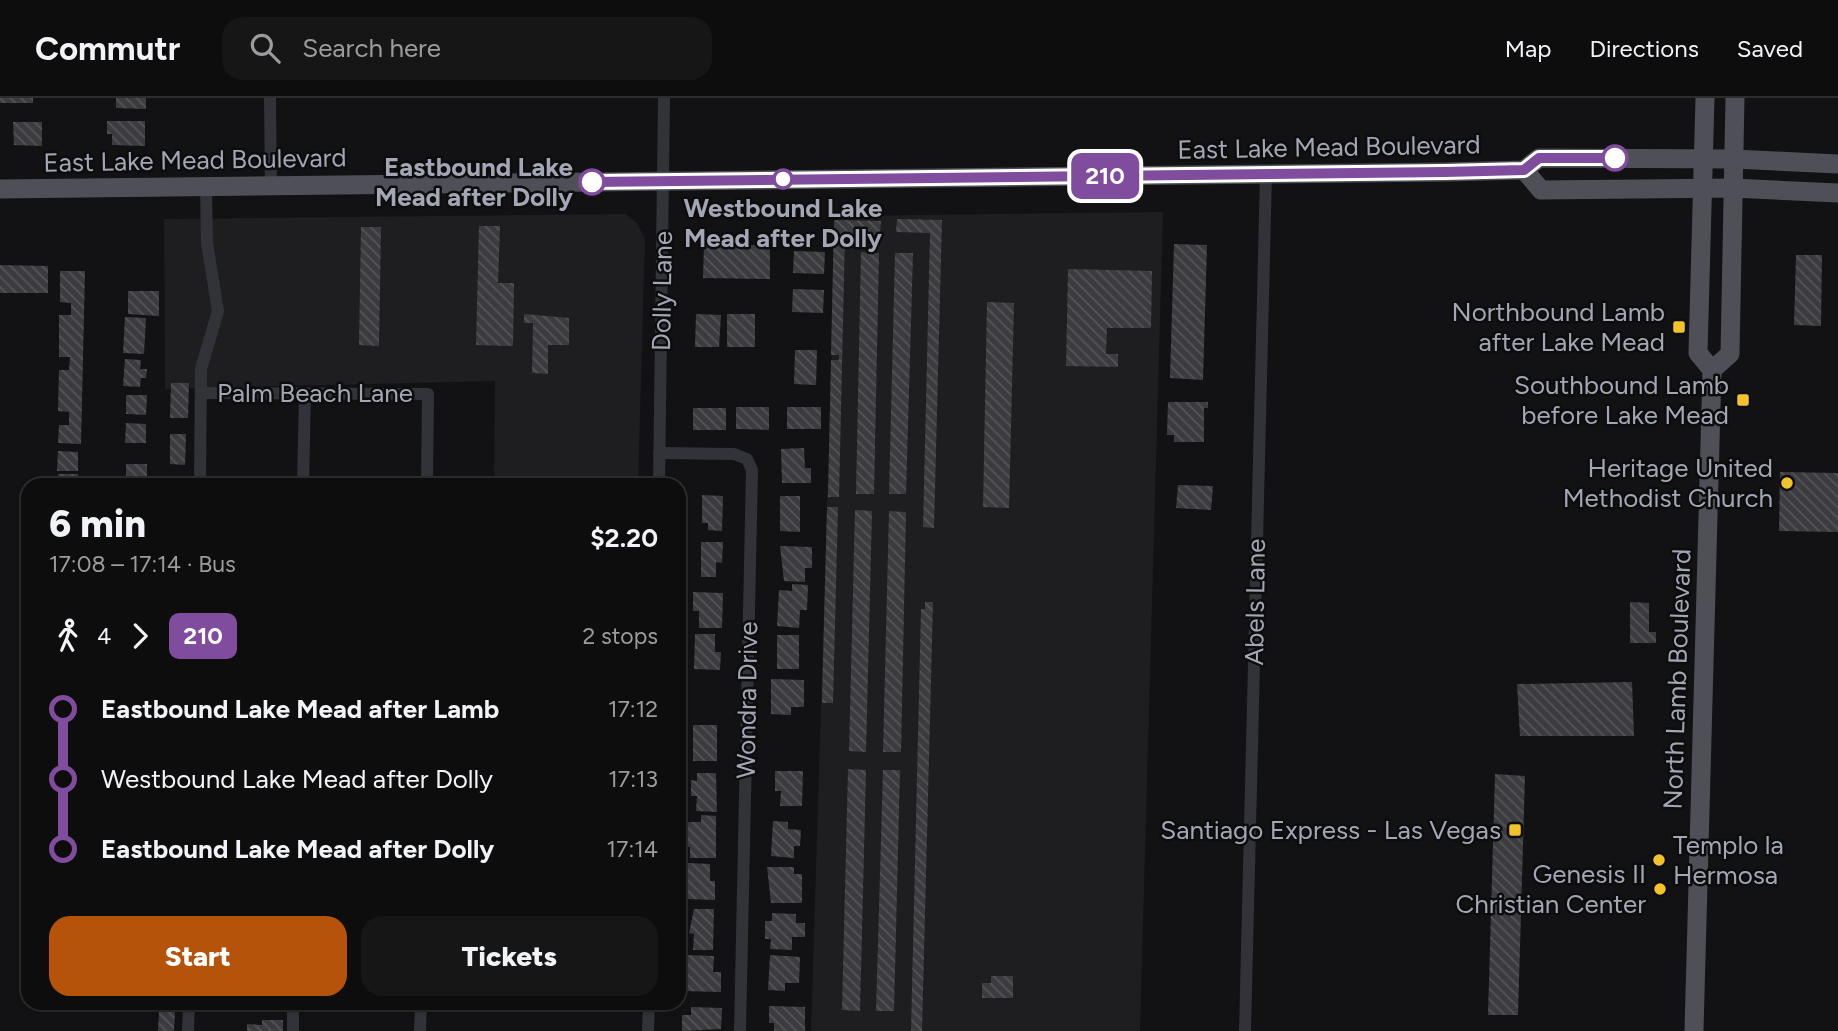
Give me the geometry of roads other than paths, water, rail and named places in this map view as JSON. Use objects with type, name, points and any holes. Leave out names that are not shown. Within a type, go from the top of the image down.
[{"type":"main road","name":"North Lamb Boulevard","points":[[1694,1031],[1712,370],[1698,353],[1705,98]]},
{"type":"main road","points":[[1712,370],[1730,354],[1735,98]]},
{"type":"main road","name":"East Lake Mead Boulevard","points":[[0,188],[1524,170],[1539,158],[1705,158],[1838,164]]},
{"type":"main road","points":[[1524,170],[1541,190],[1734,188],[1838,193]]},
{"type":"street","points":[[270,98],[271,185]]},
{"type":"street","name":"Dolly Lane","points":[[659,478],[664,98]]},
{"type":"street","name":"Abels Lane","points":[[1245,1031],[1266,174]]},
{"type":"street","points":[[200,478],[201,369],[218,311],[207,243],[206,186]]},
{"type":"street","name":"Palm Beach Lane","points":[[202,393],[428,394],[427,478]]},
{"type":"street","points":[[303,478],[305,393]]},
{"type":"street","name":"Wondra Drive","points":[[659,453],[734,454],[747,459],[752,470],[740,1031]]},
{"type":"street","points":[[188,1031],[189,1010]]},
{"type":"street","points":[[293,1010],[293,1031]]},
{"type":"street","points":[[420,1031],[421,1010]]},
{"type":"street","points":[[648,1031],[649,1010]]},
{"type":"place","name":"Westbound Lake Mead after Dolly","points":[[783,179]]},
{"type":"place","name":"Eastbound Lake Mead after Dolly","points":[[592,182]]},
{"type":"place","name":"Northbound Lamb after Lake Mead","points":[[1679,327]]},
{"type":"place","name":"Southbound Lamb before Lake Mead","points":[[1743,400]]},
{"type":"place","name":"Heritage United Methodist Church","points":[[1787,483]]},
{"type":"place","name":"Santiago Express - Las Vegas","points":[[1515,830]]},
{"type":"place","name":"Templo la Hermosa","points":[[1659,860]]},
{"type":"place","name":"Genesis II Christian Center","points":[[1660,889]]}]
